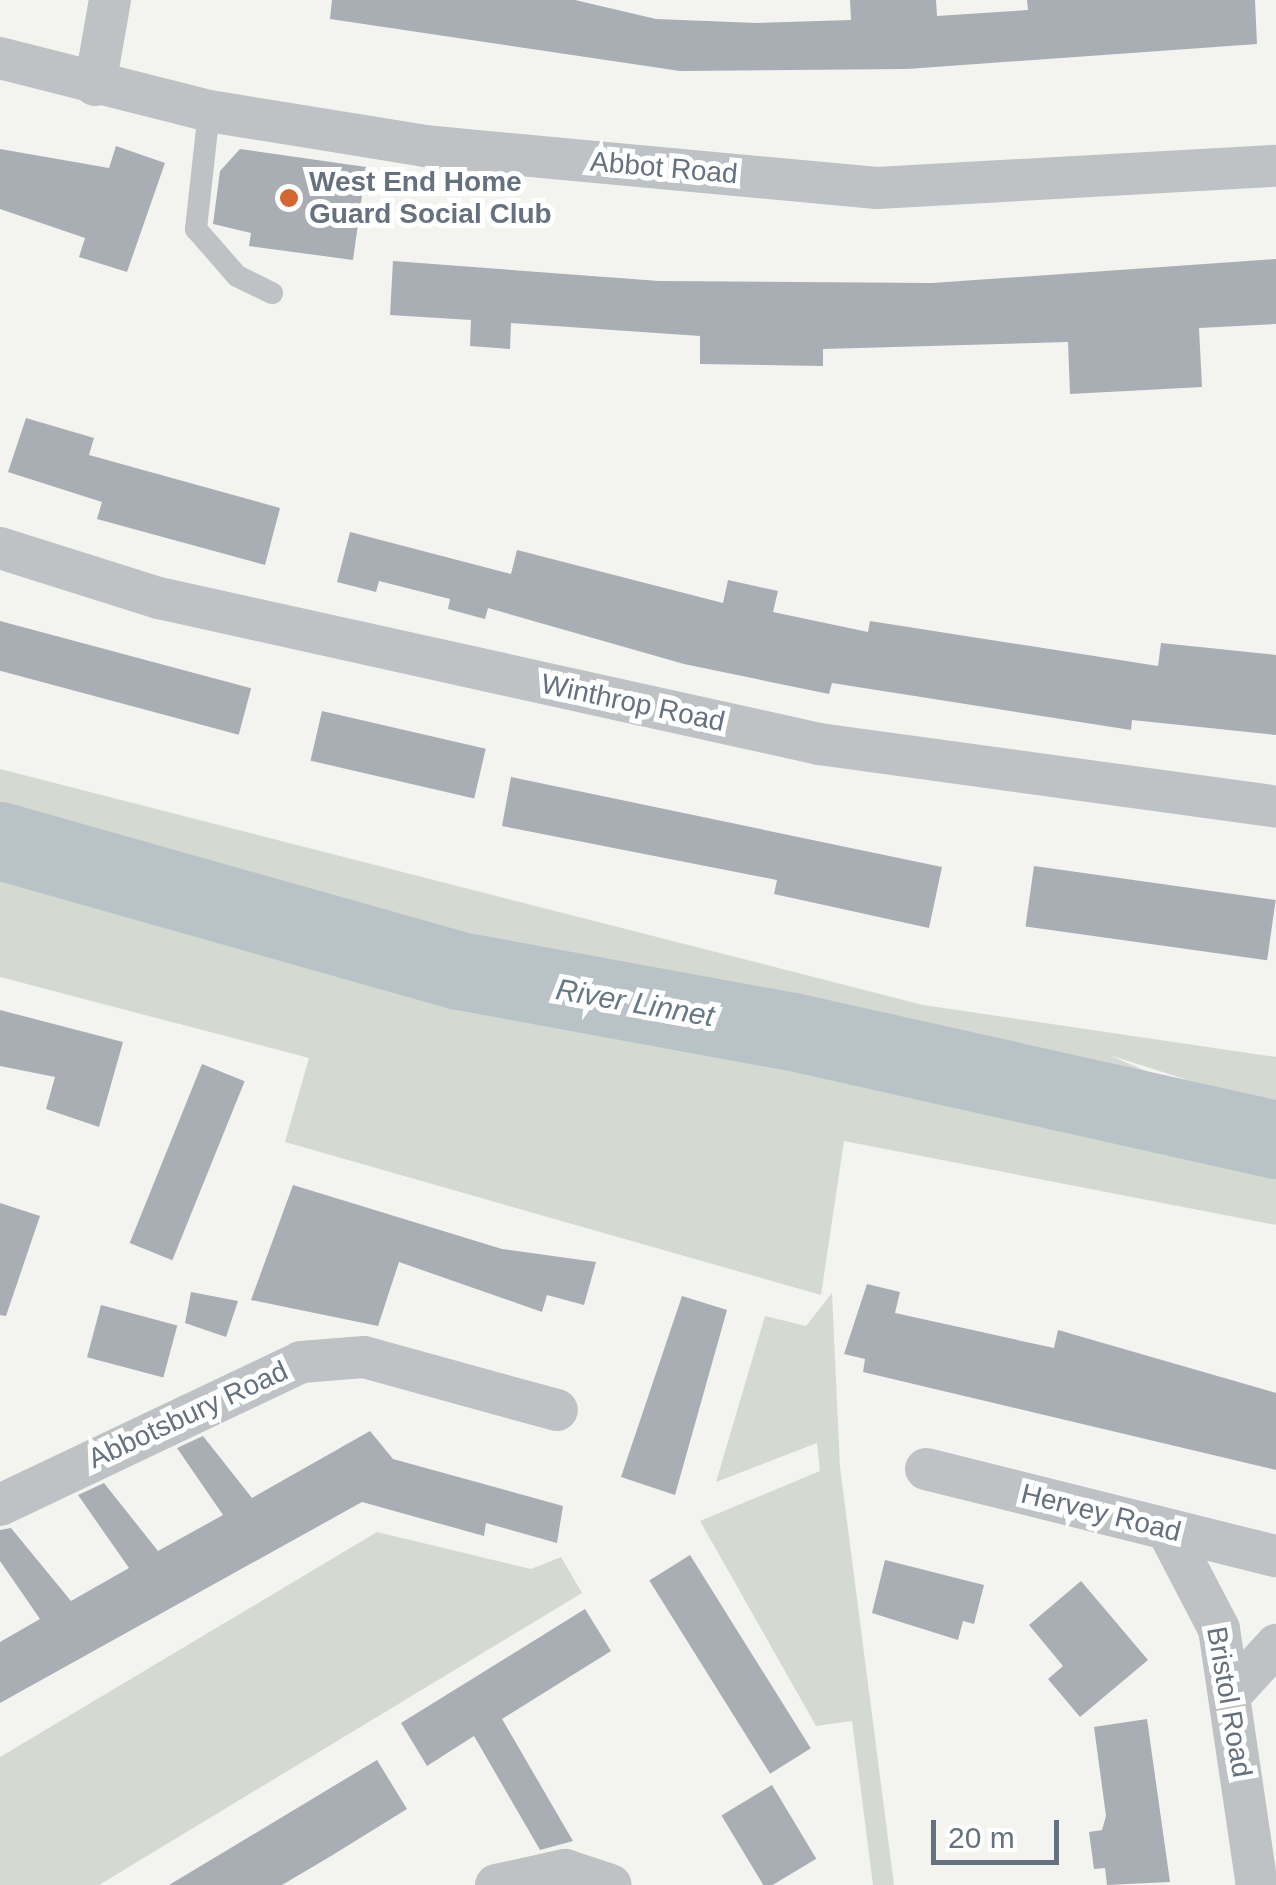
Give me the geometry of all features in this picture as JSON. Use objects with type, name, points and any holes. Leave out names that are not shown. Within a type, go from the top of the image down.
[{"type":"street","points":[[95,84],[110,0]]},
{"type":"street","name":"Abbot Road","points":[[0,58],[209,111],[424,146],[877,188],[1276,166]]},
{"type":"street","name":"Winthrop Road","points":[[0,548],[159,598],[819,744],[1276,807]]},
{"type":"street","name":"Abbotsbury Road","points":[[0,1506],[301,1362],[364,1356],[557,1410]]},
{"type":"street","name":"Hervey Road","points":[[926,1469],[1276,1556]]},
{"type":"street","name":"Bristol Road","points":[[1168,1530],[1205,1590],[1233,1692],[1256,1885]]},
{"type":"street","points":[[1233,1692],[1276,1645]]},
{"type":"street","points":[[496,1885],[565,1870],[611,1885]]},
{"type":"lane","points":[[209,111],[196,229],[237,276],[272,293]]},
{"type":"shaded area","points":[[0,769],[923,1005],[1276,1057],[1276,1108],[1109,1055],[1276,1127],[1276,1225],[844,1141],[821,1295],[285,1142],[309,1058],[0,977]]},
{"type":"shaded area","points":[[832,1293],[840,1467],[894,1885],[873,1885],[852,1721],[816,1726],[700,1521],[820,1471],[817,1443],[716,1482],[765,1316],[806,1326]]},
{"type":"shaded area","points":[[377,1532],[531,1569],[561,1557],[582,1593],[99,1885],[0,1885],[0,1757]]},
{"type":"building","points":[[332,0],[575,0],[656,19],[757,23],[851,20],[850,0],[936,0],[937,16],[1028,10],[1027,0],[1255,0],[1257,44],[907,69],[680,71],[330,19]]},
{"type":"building","points":[[116,146],[165,163],[127,272],[79,257],[85,238],[0,209],[0,149],[109,168]]},
{"type":"building","name":"West End Home Guard Social Club","points":[[240,149],[366,167],[353,260],[249,246],[251,233],[213,224],[220,171]]},
{"type":"building","points":[[1276,259],[1276,324],[1199,328],[1202,387],[1070,394],[1068,342],[823,349],[823,366],[700,364],[700,336],[511,323],[510,349],[470,346],[471,320],[390,315],[393,261],[659,281],[932,283]]},
{"type":"building","points":[[26,418],[94,438],[89,455],[280,508],[265,565],[97,519],[102,502],[8,472]]},
{"type":"building","points":[[350,532],[511,574],[517,550],[723,603],[728,580],[778,591],[773,612],[868,632],[870,621],[1158,666],[1161,643],[1276,655],[1276,735],[1132,720],[1131,730],[832,683],[829,694],[684,664],[488,608],[485,619],[448,609],[450,599],[379,581],[376,592],[337,582]]},
{"type":"building","points":[[0,621],[251,688],[239,735],[0,671]]},
{"type":"building","points":[[322,711],[486,749],[474,798],[311,761]]},
{"type":"building","points":[[511,777],[942,867],[929,928],[774,894],[777,880],[502,826]]},
{"type":"building","points":[[1034,866],[1276,900],[1267,960],[1026,926]]},
{"type":"building","points":[[0,1010],[123,1042],[99,1127],[46,1109],[55,1077],[0,1066]]},
{"type":"building","points":[[202,1064],[245,1081],[172,1260],[130,1243]]},
{"type":"building","points":[[293,1185],[502,1249],[596,1262],[584,1305],[547,1295],[542,1312],[399,1262],[378,1326],[251,1300]]},
{"type":"building","points":[[0,1203],[40,1216],[6,1316],[0,1315]]},
{"type":"building","points":[[867,1284],[900,1292],[895,1313],[1054,1348],[1058,1330],[1276,1393],[1276,1470],[863,1372],[865,1359],[844,1354]]},
{"type":"building","points":[[191,1292],[238,1301],[226,1337],[185,1323]]},
{"type":"building","points":[[682,1296],[727,1310],[675,1495],[621,1477]]},
{"type":"building","points":[[101,1305],[177,1325],[163,1378],[87,1357]]},
{"type":"building","points":[[370,1431],[393,1459],[563,1506],[557,1543],[486,1523],[484,1536],[362,1502],[0,1703],[0,1642],[40,1619],[0,1561],[0,1530],[11,1528],[71,1601],[129,1568],[78,1495],[104,1483],[158,1551],[223,1515],[177,1448],[203,1436],[252,1498]]},
{"type":"building","points":[[690,1555],[811,1748],[770,1774],[649,1580]]},
{"type":"building","points":[[885,1560],[984,1585],[974,1624],[963,1621],[958,1640],[872,1613]]},
{"type":"building","points":[[1081,1581],[1148,1660],[1080,1717],[1048,1679],[1063,1666],[1029,1625]]},
{"type":"building","points":[[585,1609],[611,1651],[502,1719],[573,1841],[540,1850],[474,1736],[427,1766],[401,1723]]},
{"type":"building","points":[[1147,1719],[1170,1882],[1107,1885],[1105,1868],[1094,1869],[1089,1832],[1102,1830],[1106,1816],[1094,1727]]},
{"type":"building","points":[[377,1760],[407,1809],[331,1856],[282,1885],[169,1885]]},
{"type":"building","points":[[772,1785],[816,1859],[773,1885],[763,1885],[721,1815]]},
{"type":"waterway","name":"River Linnet","points":[[0,841],[460,971],[793,1032],[1276,1140]]},
{"type":"place","name":"West End Home Guard Social Club","points":[[289,198]]}]
